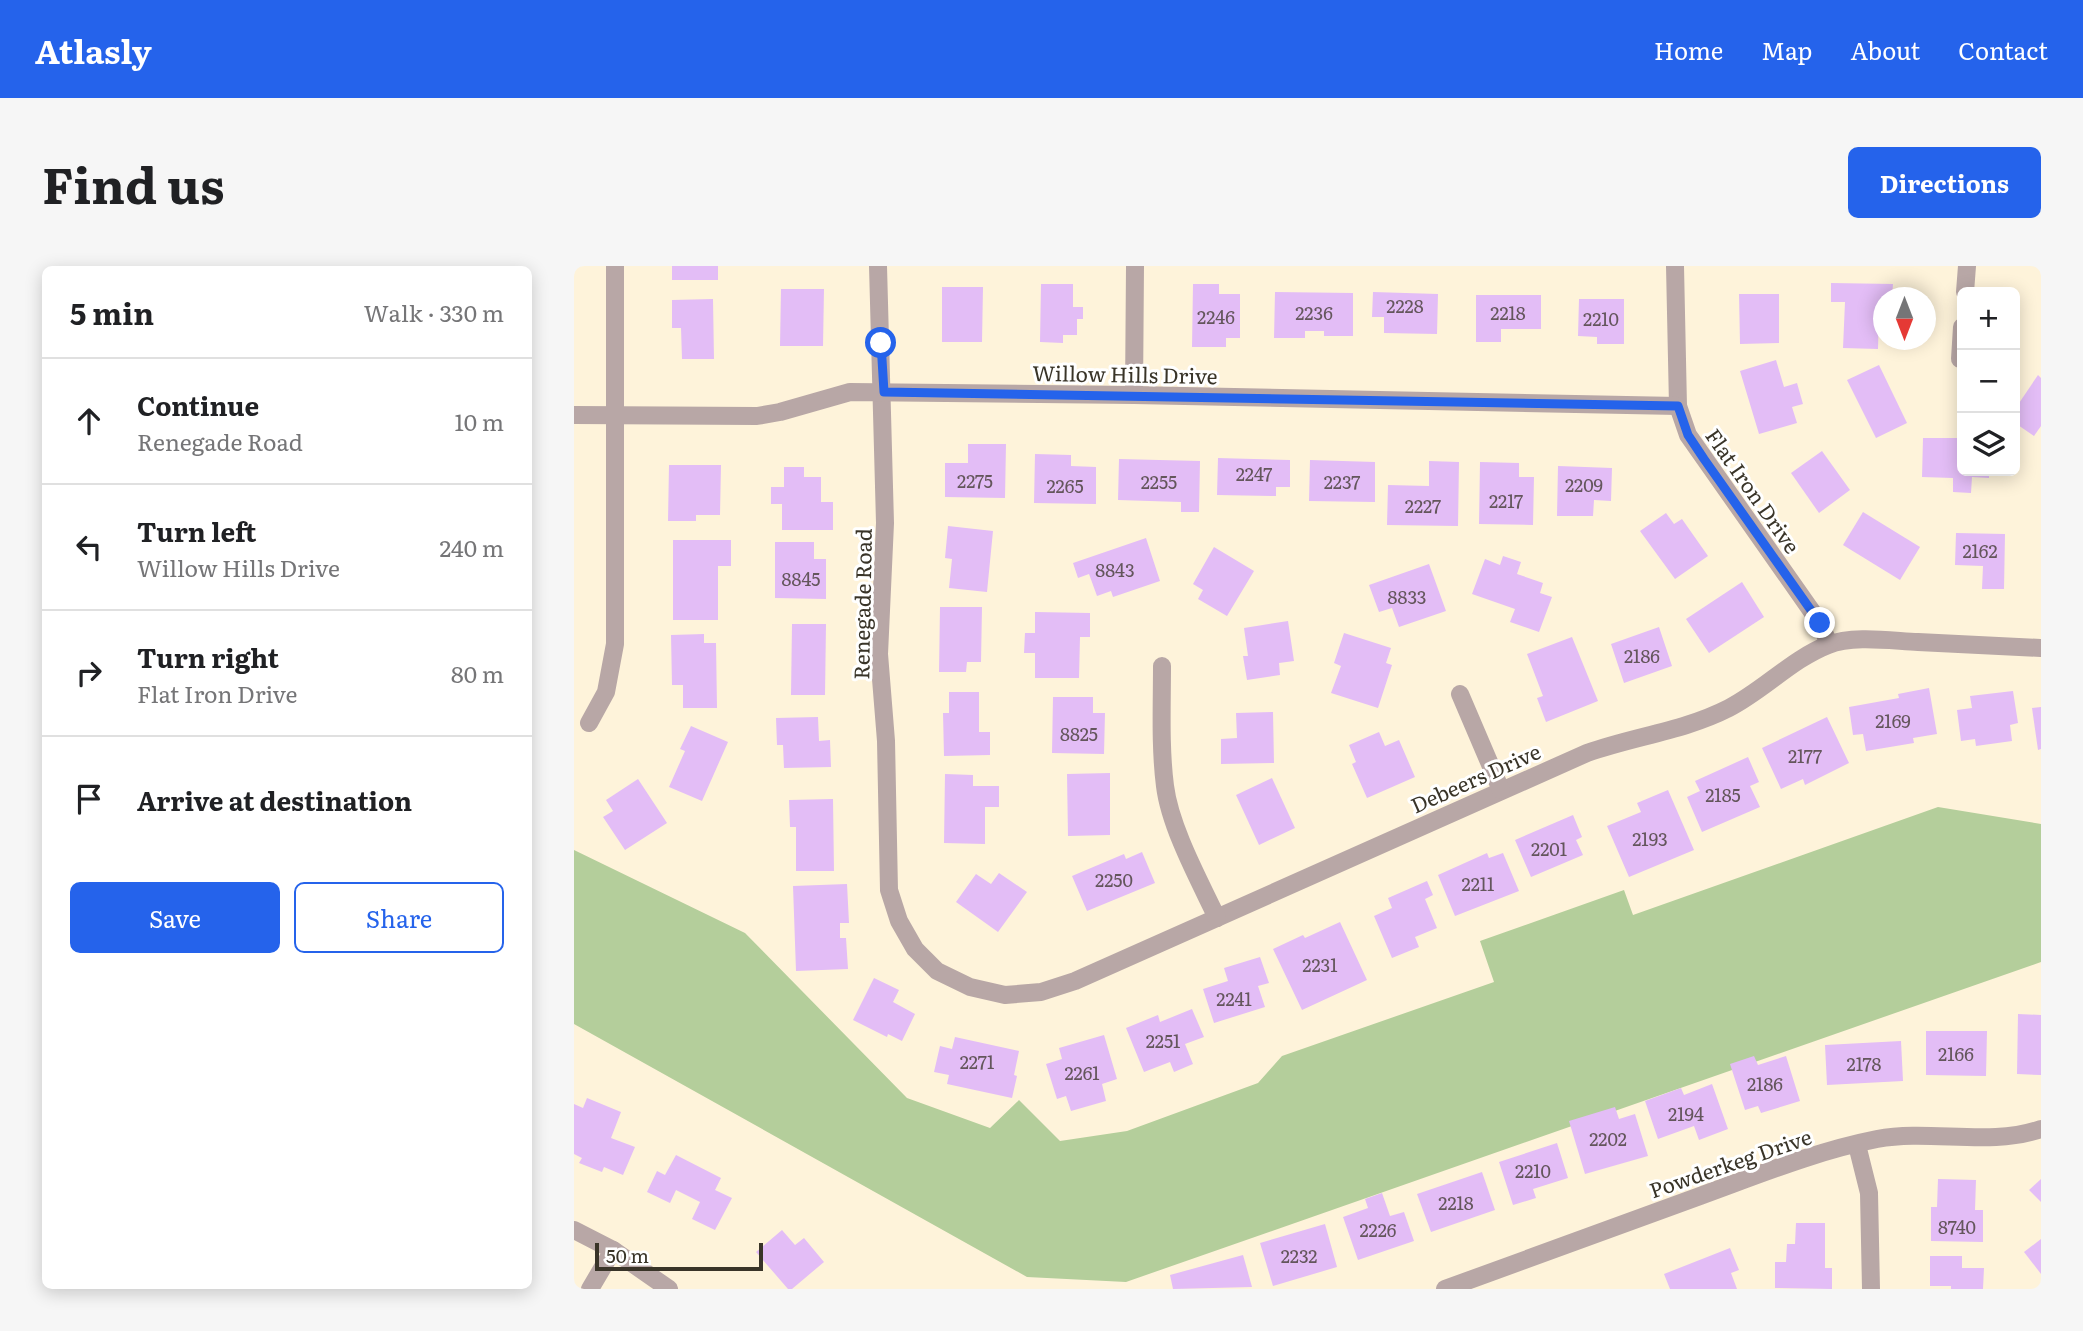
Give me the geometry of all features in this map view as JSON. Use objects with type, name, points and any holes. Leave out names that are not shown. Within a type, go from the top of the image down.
[{"type":"street","points":[[589,723],[606,692],[615,644],[615,266]]},
{"type":"street","name":"Renegade Road","points":[[878,266],[884,392],[885,555],[879,654],[886,741],[889,890],[899,921],[915,948],[937,971]]},
{"type":"street","points":[[1135,266],[1135,395]]},
{"type":"street","name":"Flat Iron Drive","points":[[1675,266],[1678,406],[1688,435],[1820,623],[1829,644]]},
{"type":"street","points":[[1965,287],[1967,266]]},
{"type":"street","name":"Willow Hills Drive","points":[[574,415],[757,415],[780,412],[850,392],[1678,406]]},
{"type":"street","name":"Debeers Drive","points":[[937,971],[970,987],[1005,995],[1041,992],[1075,981],[1587,753],[1622,741],[1696,723],[1731,707],[1829,644],[1865,639],[2041,648]]},
{"type":"street","points":[[1163,666],[1162,737],[1165,788],[1180,835],[1217,918]]},
{"type":"street","points":[[1460,694],[1501,790]]},
{"type":"street","name":"Powderkeg Drive","points":[[1445,1289],[1812,1156],[1876,1140],[1905,1136],[1998,1136],[2041,1129]]},
{"type":"street","points":[[1857,1145],[1869,1193],[1871,1289]]},
{"type":"street","points":[[574,1230],[612,1250],[669,1289]]},
{"type":"street","points":[[590,1289],[612,1250]]},
{"type":"green space","points":[[1938,807],[2041,824],[2041,962],[1126,1282],[1027,1277],[574,1024],[574,850],[745,933],[907,1098],[990,1128],[1019,1100],[1060,1141],[1127,1131],[1258,1083],[1282,1056],[1494,982],[1480,941],[1624,890],[1633,915]]},
{"type":"building","points":[[672,266],[718,266],[718,280],[672,280]]},
{"type":"building","points":[[1831,283],[1893,284],[1893,287],[1873,287],[1873,349],[1843,348],[1845,302],[1831,302]]},
{"type":"building","points":[[1041,284],[1073,284],[1073,307],[1083,307],[1083,319],[1077,319],[1077,335],[1063,335],[1063,343],[1040,342]]},
{"type":"building","points":[[1193,284],[1219,284],[1219,294],[1240,294],[1240,338],[1226,338],[1226,347],[1192,347]]},
{"type":"building","points":[[942,287],[983,287],[982,342],[942,342]]},
{"type":"building","points":[[781,289],[824,289],[823,346],[780,346]]},
{"type":"building","points":[[1275,292],[1353,293],[1353,336],[1324,336],[1324,331],[1305,331],[1305,338],[1274,338]]},
{"type":"building","points":[[1373,292],[1438,294],[1437,334],[1384,333],[1384,317],[1372,317]]},
{"type":"building","points":[[1739,294],[1779,294],[1779,343],[1740,344]]},
{"type":"building","points":[[1476,295],[1541,295],[1541,329],[1501,329],[1501,342],[1476,342]]},
{"type":"building","points":[[713,299],[714,359],[682,359],[681,328],[672,328],[672,300]]},
{"type":"building","points":[[1579,299],[1624,299],[1624,344],[1597,344],[1597,337],[1578,336]]},
{"type":"building","points":[[1776,360],[1784,387],[1797,383],[1803,404],[1792,407],[1797,423],[1759,434],[1740,371]]},
{"type":"building","points":[[1879,365],[1907,423],[1876,438],[1847,380]]},
{"type":"building","points":[[2038,375],[2041,378],[2041,426],[2034,436],[2020,426],[2020,402]]},
{"type":"building","points":[[1923,438],[1957,438],[1957,476],[1989,478],[1972,477],[1971,493],[1953,492],[1953,478],[1922,477]]},
{"type":"building","points":[[968,444],[1006,444],[1005,498],[945,497],[945,463],[968,463]]},
{"type":"building","points":[[1822,451],[1850,490],[1819,513],[1791,473]]},
{"type":"building","points":[[1035,454],[1071,455],[1071,466],[1096,467],[1096,504],[1034,503]]},
{"type":"building","points":[[1218,458],[1290,460],[1290,487],[1276,487],[1276,496],[1217,495]]},
{"type":"building","points":[[1119,459],[1200,461],[1199,512],[1181,512],[1181,502],[1118,500]]},
{"type":"building","points":[[1310,460],[1375,462],[1375,502],[1309,501]]},
{"type":"building","points":[[1429,461],[1459,462],[1458,526],[1387,525],[1388,485],[1429,486]]},
{"type":"building","points":[[1480,462],[1519,463],[1519,477],[1534,477],[1533,525],[1479,524]]},
{"type":"building","points":[[669,465],[721,465],[720,515],[696,515],[696,521],[668,521]]},
{"type":"building","points":[[1558,466],[1612,468],[1611,501],[1594,500],[1593,516],[1557,516]]},
{"type":"building","points":[[784,467],[804,467],[804,477],[821,477],[821,502],[833,502],[833,530],[782,530],[782,504],[771,504],[771,487],[784,487]]},
{"type":"building","points":[[1863,512],[1920,547],[1900,580],[1843,545]]},
{"type":"building","points":[[1666,513],[1674,524],[1682,519],[1708,556],[1675,579],[1640,531]]},
{"type":"building","points":[[948,526],[993,531],[987,592],[949,588],[952,559],[945,558]]},
{"type":"building","points":[[1956,533],[2005,534],[2004,589],[1982,589],[1983,566],[1955,565]]},
{"type":"building","points":[[1146,538],[1160,581],[1113,597],[1111,591],[1097,596],[1089,574],[1078,578],[1073,563]]},
{"type":"building","points":[[673,540],[731,540],[731,566],[718,566],[718,620],[673,620]]},
{"type":"building","points":[[775,542],[814,542],[814,559],[826,559],[826,599],[775,598]]},
{"type":"building","points":[[1214,547],[1254,571],[1227,616],[1198,599],[1203,590],[1193,584]]},
{"type":"building","points":[[1503,556],[1521,562],[1517,574],[1543,583],[1540,593],[1552,597],[1539,632],[1510,622],[1515,609],[1472,594],[1485,559],[1500,565]]},
{"type":"building","points":[[1429,564],[1446,611],[1399,627],[1392,608],[1379,612],[1369,585]]},
{"type":"building","points":[[1742,582],[1764,617],[1709,653],[1686,619]]},
{"type":"building","points":[[940,607],[982,607],[981,662],[967,662],[966,672],[939,672]]},
{"type":"building","points":[[1035,612],[1090,613],[1090,637],[1080,637],[1079,678],[1035,678],[1035,653],[1024,653],[1025,633],[1035,633]]},
{"type":"building","points":[[1288,621],[1294,661],[1279,663],[1280,675],[1247,680],[1243,656],[1248,656],[1244,628]]},
{"type":"building","points":[[792,624],[826,624],[825,695],[791,695]]},
{"type":"building","points":[[1659,627],[1672,666],[1624,683],[1611,644]]},
{"type":"building","points":[[1344,633],[1391,648],[1386,663],[1392,665],[1378,708],[1331,693],[1341,666],[1334,663]]},
{"type":"building","points":[[704,634],[704,643],[716,643],[717,708],[683,708],[683,685],[672,685],[671,635]]},
{"type":"building","points":[[1572,637],[1598,701],[1546,722],[1537,698],[1543,696],[1527,654]]},
{"type":"building","points":[[1929,688],[1937,734],[1913,738],[1914,743],[1866,751],[1863,734],[1853,735],[1849,707],[1899,698],[1898,694]]},
{"type":"building","points":[[2013,691],[2018,723],[2010,725],[2012,741],[1976,746],[1975,739],[1961,741],[1957,710],[1972,708],[1970,696]]},
{"type":"building","points":[[949,692],[979,692],[979,732],[990,732],[990,755],[944,756],[943,713],[949,713]]},
{"type":"building","points":[[1053,697],[1093,697],[1093,713],[1105,713],[1104,754],[1052,753]]},
{"type":"building","points":[[2041,707],[2041,749],[2038,750],[2032,708]]},
{"type":"building","points":[[1273,712],[1274,763],[1221,764],[1221,739],[1237,738],[1236,713]]},
{"type":"building","points":[[818,717],[819,741],[830,740],[831,767],[784,768],[783,745],[777,745],[776,718]]},
{"type":"building","points":[[1827,717],[1849,763],[1805,785],[1803,779],[1781,789],[1762,748]]},
{"type":"building","points":[[691,726],[728,742],[702,801],[669,787],[685,751],[680,749]]},
{"type":"building","points":[[1379,732],[1385,746],[1399,740],[1415,777],[1367,798],[1352,764],[1356,762],[1349,745]]},
{"type":"building","points":[[1748,757],[1759,782],[1750,786],[1760,807],[1702,832],[1687,797],[1700,791],[1695,781]]},
{"type":"building","points":[[1110,773],[1110,835],[1068,836],[1067,774]]},
{"type":"building","points":[[945,774],[973,775],[973,786],[999,786],[999,807],[985,807],[985,844],[944,843]]},
{"type":"building","points":[[1272,778],[1295,828],[1259,845],[1236,795]]},
{"type":"building","points":[[638,779],[667,823],[625,850],[603,817],[613,811],[606,800]]},
{"type":"building","points":[[1668,790],[1694,850],[1629,877],[1607,826],[1641,812],[1637,803]]},
{"type":"building","points":[[833,799],[834,871],[796,871],[796,827],[790,827],[789,800]]},
{"type":"building","points":[[1573,815],[1582,837],[1576,840],[1583,855],[1531,877],[1515,840]]},
{"type":"building","points":[[1142,852],[1155,883],[1087,911],[1072,876],[1124,854],[1126,859]]},
{"type":"building","points":[[1487,853],[1489,858],[1503,853],[1519,891],[1455,916],[1438,875]]},
{"type":"building","points":[[999,873],[1027,892],[998,932],[956,902],[976,874],[991,884]]},
{"type":"building","points":[[1427,881],[1433,895],[1425,899],[1437,928],[1415,937],[1419,947],[1392,958],[1374,916],[1392,908],[1388,898]]},
{"type":"building","points":[[847,884],[849,923],[840,923],[840,938],[846,938],[848,969],[796,971],[793,886]]},
{"type":"building","points":[[1340,922],[1367,980],[1302,1010],[1273,949]]},
{"type":"building","points":[[1260,957],[1269,983],[1258,986],[1265,1007],[1214,1023],[1203,989],[1228,981],[1224,968]]},
{"type":"building","points":[[874,978],[899,990],[893,1002],[915,1014],[902,1041],[888,1034],[887,1037],[853,1020]]},
{"type":"building","points":[[1192,1009],[1204,1037],[1185,1044],[1193,1064],[1174,1072],[1170,1062],[1144,1072],[1126,1028],[1158,1015],[1160,1022]]},
{"type":"building","points":[[2018,1014],[2041,1015],[2041,1075],[2017,1074]]},
{"type":"building","points":[[1926,1031],[1987,1031],[1986,1076],[1926,1075]]},
{"type":"building","points":[[1104,1035],[1117,1079],[1102,1084],[1106,1101],[1071,1111],[1066,1096],[1057,1099],[1046,1064],[1062,1059],[1059,1048]]},
{"type":"building","points":[[955,1037],[1019,1051],[1012,1098],[947,1084],[949,1075],[934,1072],[940,1046],[952,1049]]},
{"type":"building","points":[[1901,1041],[1903,1081],[1827,1085],[1825,1045]]},
{"type":"building","points":[[1754,1056],[1758,1065],[1786,1056],[1800,1101],[1761,1113],[1758,1106],[1745,1110],[1730,1064]]},
{"type":"building","points":[[1712,1084],[1728,1129],[1699,1140],[1694,1126],[1658,1139],[1645,1101],[1681,1088],[1684,1095]]},
{"type":"building","points":[[587,1098],[621,1112],[611,1138],[635,1147],[623,1175],[604,1167],[602,1172],[579,1163],[582,1158],[574,1154],[574,1104],[583,1108]]},
{"type":"building","points":[[1615,1107],[1619,1119],[1635,1114],[1648,1156],[1585,1174],[1569,1121]]},
{"type":"building","points":[[1557,1143],[1568,1178],[1533,1189],[1536,1198],[1513,1205],[1499,1162]]},
{"type":"building","points":[[676,1155],[721,1178],[715,1190],[732,1198],[715,1230],[692,1219],[700,1202],[676,1190],[670,1203],[647,1192],[657,1171],[665,1175]]},
{"type":"building","points":[[1482,1172],[1495,1210],[1431,1232],[1417,1194]]},
{"type":"building","points":[[1938,1179],[1976,1180],[1975,1210],[1983,1210],[1983,1242],[1931,1241],[1931,1207],[1937,1207]]},
{"type":"building","points":[[2041,1179],[2041,1202],[2029,1190]]},
{"type":"building","points":[[1382,1193],[1390,1216],[1404,1212],[1414,1241],[1358,1260],[1343,1217],[1368,1208],[1365,1199]]},
{"type":"building","points":[[1796,1223],[1825,1223],[1825,1268],[1832,1268],[1832,1289],[1775,1288],[1775,1262],[1786,1262],[1787,1244],[1795,1244]]},
{"type":"building","points":[[1325,1224],[1337,1267],[1273,1286],[1260,1243]]},
{"type":"building","points":[[782,1230],[795,1245],[804,1238],[824,1262],[792,1289],[788,1289],[756,1252]]},
{"type":"building","points":[[2041,1239],[2041,1274],[2024,1252]]},
{"type":"building","points":[[1730,1248],[1739,1270],[1731,1273],[1737,1289],[1670,1289],[1664,1274]]},
{"type":"building","points":[[1243,1255],[1252,1287],[1173,1289],[1170,1275]]},
{"type":"building","points":[[1930,1256],[1962,1256],[1962,1268],[1984,1268],[1983,1289],[1930,1286]]},
{"type":"route","points":[[881,343],[884,392],[1678,406],[1688,435],[1820,623]]}]
